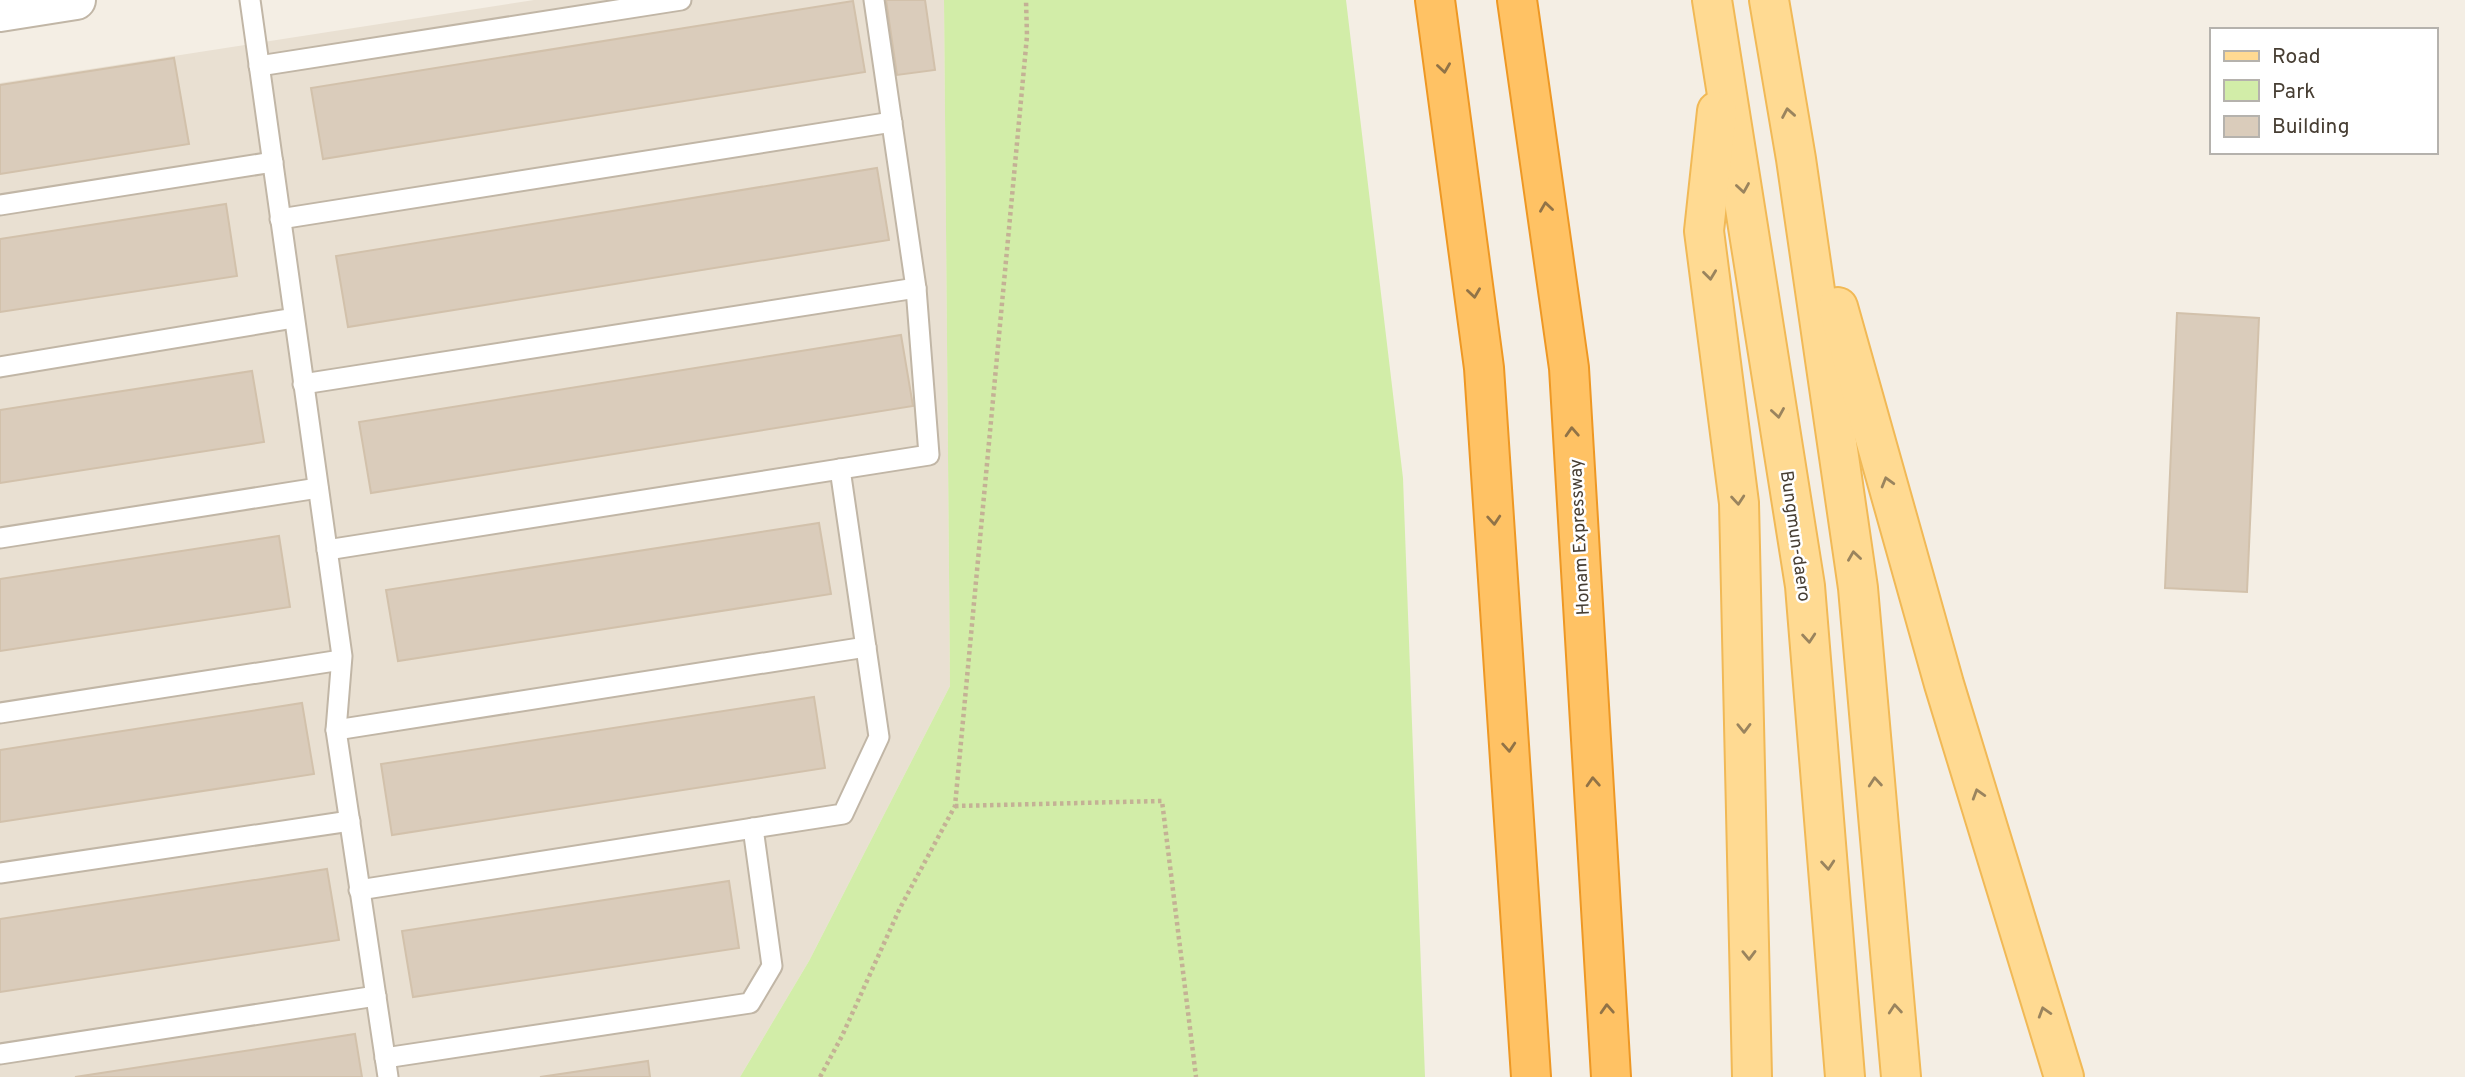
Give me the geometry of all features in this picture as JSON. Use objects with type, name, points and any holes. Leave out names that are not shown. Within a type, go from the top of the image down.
[{"type":"highway","points":[[1435,0],[1484,368],[1531,1077]]},
{"type":"highway","name":"Honam Expressway","points":[[1517,0],[1569,369],[1611,1077]]},
{"type":"main road","name":"Bungmun-daero","points":[[1712,0],[1805,586],[1845,1077]]},
{"type":"main road","points":[[1769,0],[1796,159],[1858,588],[1902,1077]]},
{"type":"main road","points":[[1723,61],[1704,230],[1739,503],[1752,1077]]},
{"type":"main road","points":[[1796,159],[1944,684],[2064,1077]]},
{"type":"street","points":[[0,12],[76,0]]},
{"type":"lane","points":[[250,0],[341,660],[335,730],[387,1068],[750,1003],[772,965],[753,828]]},
{"type":"lane","points":[[258,66],[681,0]]},
{"type":"lane","points":[[327,550],[929,455],[916,288],[874,0]]},
{"type":"lane","points":[[280,219],[892,122]]},
{"type":"lane","points":[[0,205],[273,162]]},
{"type":"lane","points":[[303,384],[916,288]]},
{"type":"lane","points":[[0,367],[294,318]]},
{"type":"lane","points":[[359,890],[843,814],[879,737],[840,470]]},
{"type":"lane","points":[[0,538],[318,488]]},
{"type":"lane","points":[[335,730],[866,647]]},
{"type":"lane","points":[[0,713],[341,660]]},
{"type":"lane","points":[[0,873],[350,821]]},
{"type":"lane","points":[[0,1054],[376,996]]},
{"type":"path","points":[[820,1077],[842,1036],[900,908],[955,806],[1027,36],[1026,0]]},
{"type":"path","points":[[955,806],[1162,801],[1196,1077]]},
{"type":"shaded area","points":[[534,0],[944,0],[950,686],[809,961],[740,1077],[0,1077],[0,83]]},
{"type":"green space","points":[[944,0],[1346,0],[1403,478],[1425,1077],[740,1077],[809,961],[950,686]]},
{"type":"building","points":[[886,0],[925,0],[935,70],[897,75]]},
{"type":"building","points":[[853,1],[865,72],[323,159],[311,88]]},
{"type":"building","points":[[174,58],[189,144],[0,174],[0,85]]},
{"type":"building","points":[[877,168],[889,240],[348,327],[336,256]]},
{"type":"building","points":[[226,204],[237,276],[0,312],[0,239]]},
{"type":"building","points":[[2177,313],[2259,318],[2247,592],[2165,588]]},
{"type":"building","points":[[901,335],[913,406],[371,493],[359,422]]},
{"type":"building","points":[[252,371],[264,442],[0,483],[0,410]]},
{"type":"building","points":[[819,523],[831,594],[398,661],[386,590]]},
{"type":"building","points":[[279,536],[290,607],[0,651],[0,579]]},
{"type":"building","points":[[814,697],[825,768],[392,835],[381,764]]},
{"type":"building","points":[[302,703],[314,774],[0,822],[0,750]]},
{"type":"building","points":[[327,869],[339,940],[0,992],[0,919]]},
{"type":"building","points":[[729,881],[739,948],[413,997],[402,931]]},
{"type":"building","points":[[355,1034],[362,1077],[75,1077]]},
{"type":"building","points":[[648,1061],[650,1077],[540,1077]]}]
